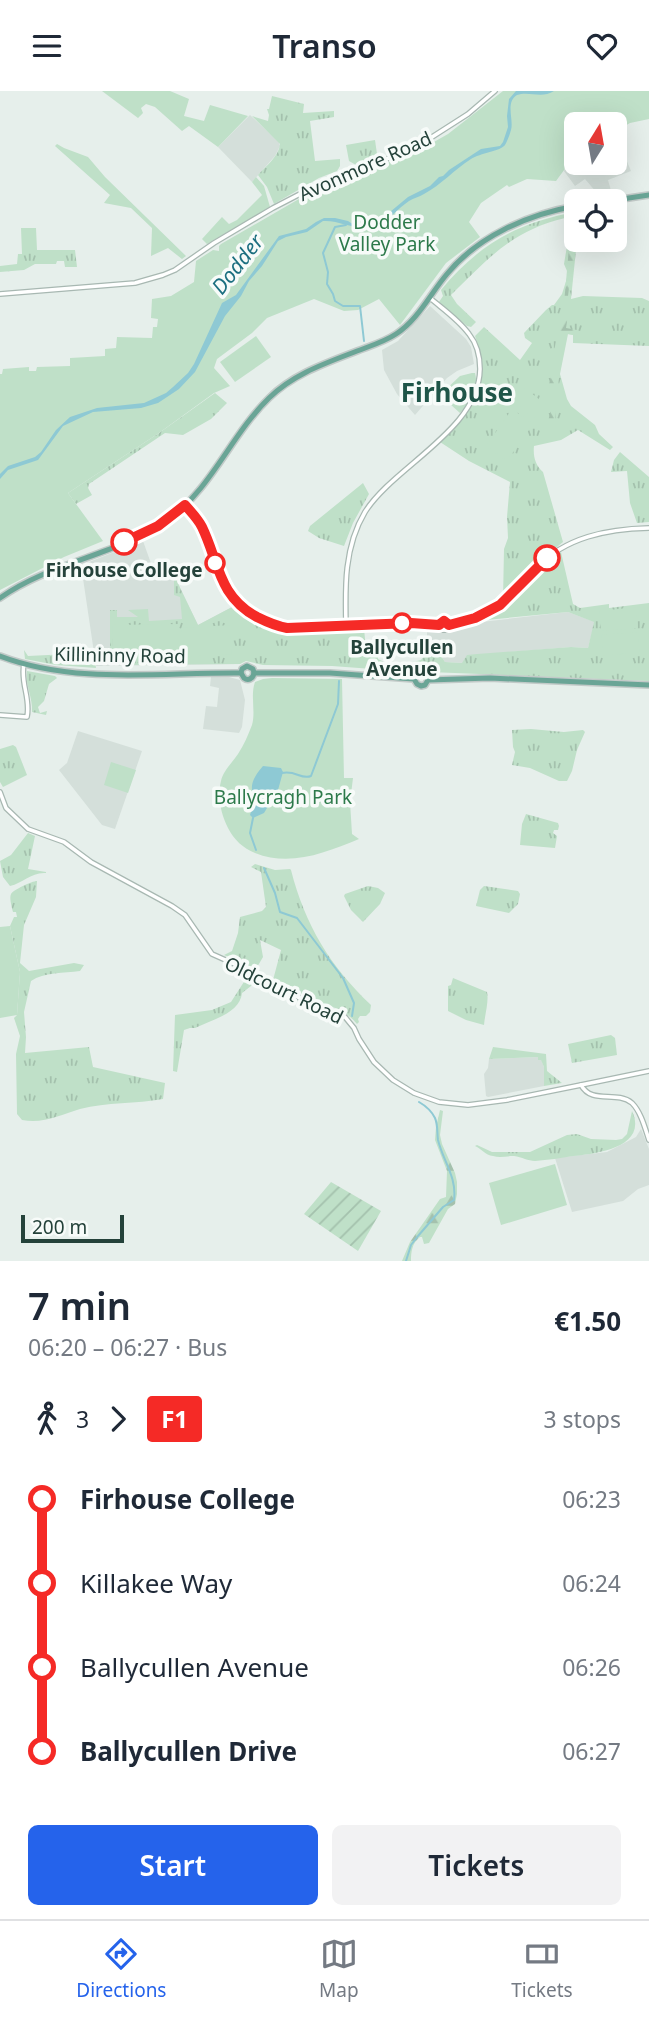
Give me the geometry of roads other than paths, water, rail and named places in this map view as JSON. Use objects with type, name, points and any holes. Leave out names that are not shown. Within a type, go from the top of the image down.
[{"type":"main road","points":[[627,198],[649,195]]},
{"type":"main road","points":[[0,598],[38,576],[130,540],[158,526],[185,505],[216,467],[248,420],[275,392],[306,372],[394,336],[410,323],[455,265],[496,234],[540,214],[564,209]]},
{"type":"main road","name":"Killininny Road","points":[[0,656],[52,670],[93,674],[240,673],[246,679],[252,678],[254,673],[330,673],[414,679]]},
{"type":"main road","name":"Killininny Road","points":[[423,672],[428,680],[421,686],[414,679],[416,674],[423,672]]},
{"type":"main road","name":"Killininny Road","points":[[428,680],[485,678],[649,685]]},
{"type":"street","name":"Avonmore Road","points":[[0,294],[135,283],[163,275],[273,208],[325,181],[418,146],[468,114],[495,91]]},
{"type":"street","points":[[346,626],[345,589],[350,545],[365,513],[384,489],[426,453],[459,418],[472,401],[479,382],[480,357],[472,338],[464,327],[429,298]]},
{"type":"street","points":[[185,505],[201,527],[226,590],[246,610],[278,627],[411,623],[439,625],[444,631],[449,625],[475,618],[500,605],[543,561],[569,543],[613,531],[649,528]]},
{"type":"street","points":[[0,715],[27,716],[27,695],[22,678],[24,664]]},
{"type":"street","name":"Oldcourt Road","points":[[0,792],[6,807],[28,829],[64,842],[91,862],[185,915],[212,954],[307,1002],[345,1017],[374,1062],[393,1081],[408,1090],[439,1102],[468,1105],[507,1100],[649,1071]]},
{"type":"street","points":[[581,1084],[585,1092],[591,1095],[618,1097],[630,1101],[639,1114],[649,1140]]},
{"type":"water","points":[[516,91],[554,91],[517,95],[513,98],[512,126],[505,145],[471,159],[380,224],[361,228],[323,221],[307,232],[278,241],[225,316],[195,372],[179,389],[158,403],[141,408],[93,412],[63,426],[38,460],[8,470],[0,479],[0,474],[8,466],[35,457],[41,452],[56,430],[70,417],[97,408],[144,403],[173,387],[194,364],[222,303],[236,295],[279,236],[306,229],[324,218],[335,218],[365,226],[384,217],[408,197],[430,186],[481,149],[500,146],[508,127],[509,99]]},
{"type":"water","points":[[263,766],[281,768],[283,772],[278,790],[264,813],[253,818],[250,815],[253,780]]},
{"type":"waterway","points":[[346,225],[335,227],[323,253],[328,272],[327,284],[335,301],[343,306],[360,306],[364,341]]},
{"type":"waterway","points":[[282,773],[311,776],[338,704],[339,681]]},
{"type":"waterway","points":[[253,818],[250,833],[256,850]]},
{"type":"waterway","points":[[264,868],[280,912],[297,918],[343,978],[354,1003],[352,1016]]},
{"type":"waterway","points":[[406,1261],[411,1245],[418,1236],[443,1207],[454,1200],[452,1176],[440,1148],[435,1118],[419,1102]]},
{"type":"place","name":"Firhouse College","points":[[124,542]]},
{"type":"place","name":"Ballycullen Avenue","points":[[402,623]]},
{"type":"district","name":"Firhouse","points":[[457,392]]},
{"type":"park label","name":"Dodder Valley Park","points":[[387,233]]},
{"type":"park label","name":"Ballycragh Park","points":[[283,797]]},
{"type":"water label","name":"Dodder","points":[[237,264]]}]
